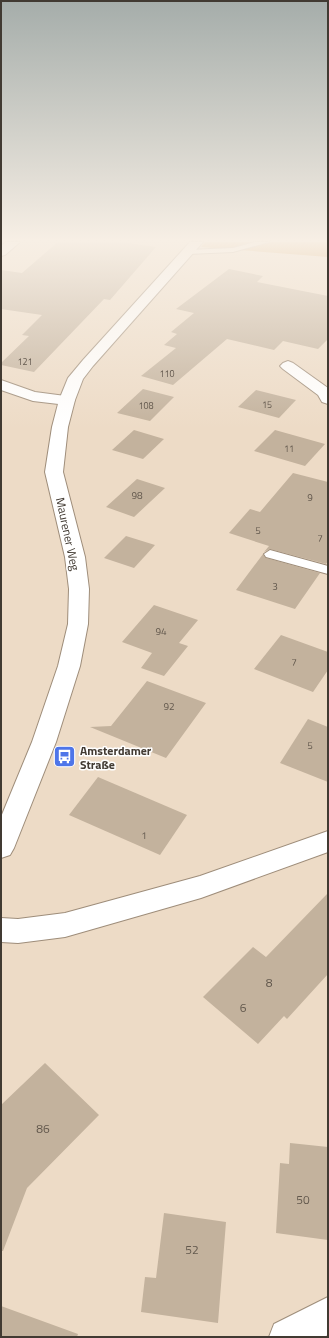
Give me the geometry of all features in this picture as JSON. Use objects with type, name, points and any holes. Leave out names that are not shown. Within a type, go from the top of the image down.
[{"type":"street","name":"Maurener Weg","points":[[1,848],[44,742],[69,666],[78,624],[79,589],[75,557],[54,472],[60,427],[67,400],[76,378],[141,304]]},
{"type":"street","points":[[288,366],[324,392],[328,399]]},
{"type":"street","points":[[1,385],[33,396],[67,400]]},
{"type":"street","points":[[1,930],[18,931],[65,925],[201,887],[328,841]]},
{"type":"street","points":[[287,1337],[328,1315]]},
{"type":"lane","points":[[270,554],[328,570]]},
{"type":"building","points":[[1,304],[99,304],[34,372],[1,365],[1,363],[29,336],[22,335],[42,315],[1,309]]},
{"type":"building","points":[[182,304],[328,304],[328,339],[318,349],[283,341],[274,350],[227,339],[173,385],[141,376],[176,348],[164,345],[177,334],[171,332],[194,313],[176,309]]},
{"type":"building","points":[[143,389],[174,397],[150,421],[117,413]]},
{"type":"building","points":[[256,390],[296,400],[279,418],[238,407]]},
{"type":"building","points":[[134,430],[164,439],[143,459],[112,450]]},
{"type":"building","points":[[275,430],[325,444],[305,466],[254,451]]},
{"type":"building","points":[[293,473],[328,482],[328,561],[326,564],[270,549],[264,552],[269,546],[229,533],[250,509],[260,512]]},
{"type":"building","points":[[137,479],[165,488],[134,517],[106,507]]},
{"type":"building","points":[[126,536],[155,545],[134,568],[104,558]]},
{"type":"building","points":[[263,554],[266,558],[320,573],[295,609],[236,590]]},
{"type":"building","points":[[154,605],[198,620],[179,643],[188,646],[164,676],[141,668],[152,653],[122,642]]},
{"type":"building","points":[[281,635],[328,652],[328,670],[313,692],[254,669]]},
{"type":"building","points":[[147,681],[206,703],[166,758],[90,727],[111,726]]},
{"type":"building","points":[[308,719],[328,727],[328,782],[280,763]]},
{"type":"building","points":[[98,777],[187,815],[160,855],[69,815]]},
{"type":"building","points":[[328,893],[328,974],[287,1019],[284,1016],[258,1044],[203,997],[253,947],[266,957]]},
{"type":"building","points":[[45,1063],[99,1115],[27,1188],[3,1251],[1,1251],[1,1105]]},
{"type":"building","points":[[290,1143],[328,1147],[328,1240],[276,1233],[280,1163],[289,1164]]},
{"type":"building","points":[[164,1213],[226,1222],[218,1323],[141,1312],[145,1277],[156,1278]]},
{"type":"building","points":[[1,1306],[78,1334],[77,1337],[1,1337]]},
{"type":"place","name":"Amsterdamer Straße","points":[[65,757]]}]
